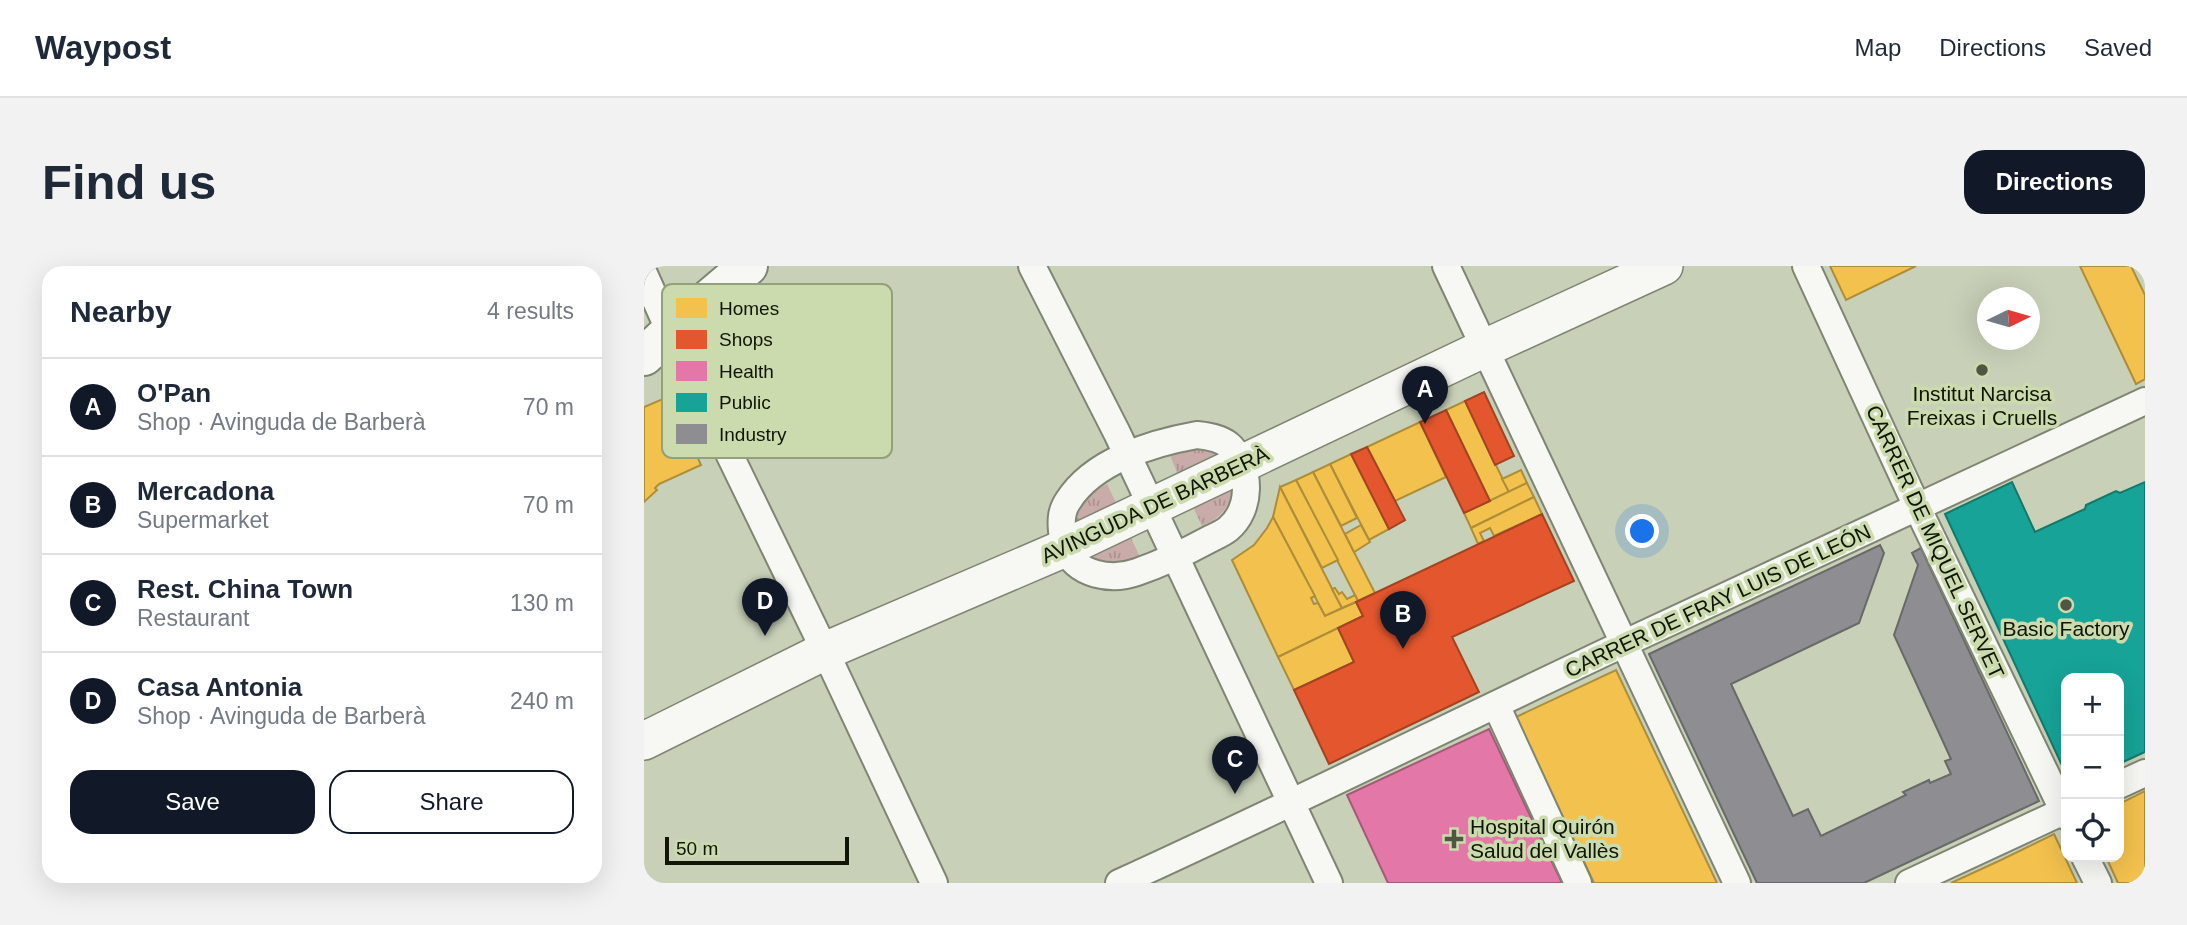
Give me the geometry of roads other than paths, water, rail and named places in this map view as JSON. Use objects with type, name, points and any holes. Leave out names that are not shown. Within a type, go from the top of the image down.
[{"type":"main road","points":[[727,284],[748,266]]},
{"type":"street","points":[[1032,266],[1127,455],[1329,883]]},
{"type":"street","points":[[1446,266],[1737,883]]},
{"type":"street","name":"AVINGUDA DE BARBERÀ","points":[[644,741],[825,651],[1065,548],[1664,266]]},
{"type":"street","name":"CARRER DE MIQUEL SERVET","points":[[1806,266],[1917,509],[2061,804]]},
{"type":"street","points":[[644,274],[657,344]]},
{"type":"street","name":"CARRER DE FRAY LUIS DE LEÓN","points":[[1119,883],[1624,643],[2145,401]]},
{"type":"street","points":[[1197,435],[1214,437],[1230,447],[1242,465],[1247,487],[1242,510],[1229,528],[1175,557],[1127,575],[1106,577],[1078,566],[1065,548],[1060,520],[1066,503],[1080,486],[1127,455],[1148,446],[1197,435]]},
{"type":"street","points":[[719,458],[825,651],[934,883]]},
{"type":"street","points":[[1496,705],[1578,883]]},
{"type":"street","points":[[2124,783],[2145,773]]},
{"type":"street","points":[[1909,883],[2061,814]]},
{"type":"street","points":[[2088,862],[2098,883]]},
{"type":"place","name":"Institut Narcisa Freixas i Cruells","points":[[1982,370]]},
{"type":"place","name":"O'Pan","points":[[1425,424]]},
{"type":"place","name":"Basic Factory","points":[[2066,605]]},
{"type":"place","name":"Casa Antonia","points":[[765,636]]},
{"type":"place","name":"Mercadona","points":[[1403,649]]},
{"type":"place","name":"Rest. China Town","points":[[1235,794]]},
{"type":"place","name":"Hospital Quirón Salud del Vallès","points":[[1454,839]]}]
